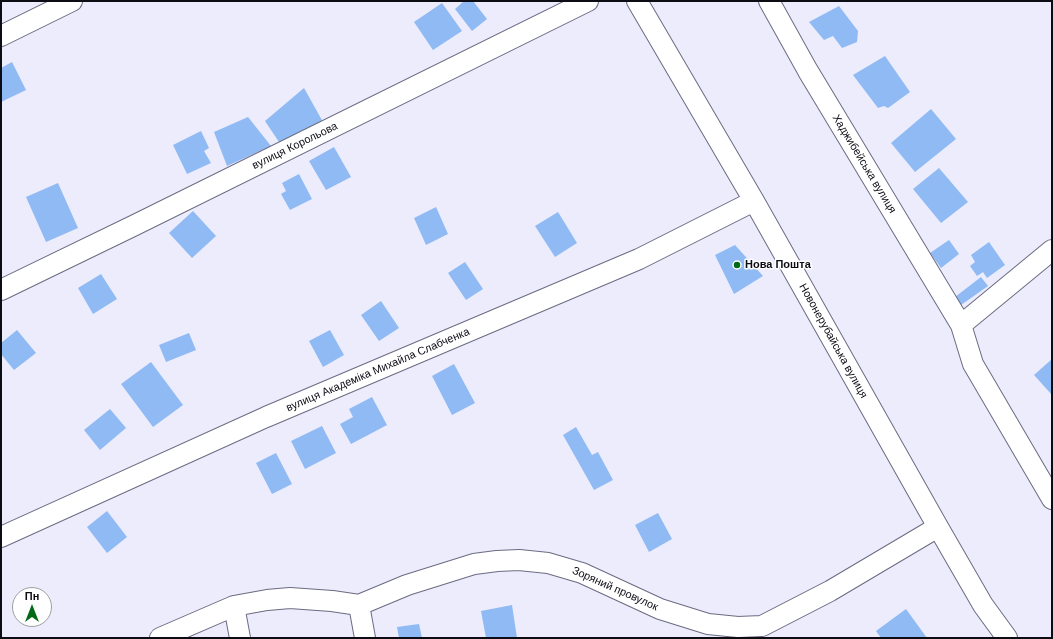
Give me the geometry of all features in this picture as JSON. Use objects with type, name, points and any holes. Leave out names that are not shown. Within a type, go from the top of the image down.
[{"type":"street","points":[[1,36],[72,1]]},
{"type":"street","name":"вулиця Корольова","points":[[1,290],[588,1]]},
{"type":"street","name":"Новонерубайська вулиця","points":[[636,1],[754,201],[983,605],[1007,638]]},
{"type":"street","name":"Хаджибейська вулиця","points":[[769,1],[808,71],[961,325],[973,364],[1052,499]]},
{"type":"street","name":"вулиця Академіка Михайла Слабченка","points":[[1,537],[273,414],[639,260],[754,201]]},
{"type":"street","points":[[961,325],[1052,250]]},
{"type":"street","name":"Зоряний провулок","points":[[160,638],[234,606],[290,598],[359,605],[407,584],[474,564],[519,560],[548,563],[582,573],[660,609],[708,624],[738,627],[759,632],[938,527]]},
{"type":"street","points":[[359,605],[365,638]]},
{"type":"street","points":[[234,606],[240,638]]},
{"type":"building","points":[[464,1],[473,1],[487,19],[472,31],[455,9]]},
{"type":"building","points":[[442,3],[462,31],[433,50],[414,22]]},
{"type":"building","points":[[839,6],[858,31],[857,42],[842,48],[833,36],[824,40],[809,22]]},
{"type":"building","points":[[885,56],[910,92],[888,108],[884,106],[878,108],[853,75]]},
{"type":"building","points":[[12,62],[26,90],[1,102],[1,68]]},
{"type":"building","points":[[304,88],[323,122],[283,148],[265,121]]},
{"type":"building","points":[[931,109],[956,139],[915,172],[891,143]]},
{"type":"building","points":[[248,117],[271,146],[227,166],[214,132]]},
{"type":"building","points":[[201,131],[209,148],[204,151],[211,163],[187,174],[173,145]]},
{"type":"building","points":[[334,147],[351,177],[326,190],[309,161]]},
{"type":"building","points":[[939,168],[968,202],[941,223],[913,189]]},
{"type":"building","points":[[299,174],[312,199],[290,210],[281,194],[286,191],[282,183]]},
{"type":"building","points":[[58,183],[78,228],[46,242],[26,197]]},
{"type":"building","points":[[436,207],[448,234],[426,245],[414,218]]},
{"type":"building","points":[[193,211],[216,236],[192,258],[169,233]]},
{"type":"building","points":[[558,212],[577,243],[555,257],[535,226]]},
{"type":"building","points":[[949,240],[959,254],[941,268],[930,253]]},
{"type":"building","points":[[989,242],[1005,265],[987,278],[983,272],[977,276],[970,266],[975,262],[971,255]]},
{"type":"building","name":"Нова Пошта","points":[[735,245],[763,276],[734,294],[715,255]]},
{"type":"building","points":[[465,262],[483,289],[466,300],[448,273]]},
{"type":"building","points":[[101,274],[117,299],[93,314],[78,288]]},
{"type":"building","points":[[981,277],[988,286],[961,305],[955,297]]},
{"type":"building","points":[[381,301],[399,328],[379,341],[361,315]]},
{"type":"building","points":[[17,330],[36,353],[14,370],[1,354],[1,343]]},
{"type":"building","points":[[330,330],[344,355],[323,367],[309,341]]},
{"type":"building","points":[[189,333],[196,350],[166,362],[159,345]]},
{"type":"building","points":[[1052,359],[1052,395],[1034,375]]},
{"type":"building","points":[[151,362],[183,405],[153,427],[121,384]]},
{"type":"building","points":[[454,364],[475,403],[452,415],[432,376]]},
{"type":"building","points":[[372,397],[387,425],[351,444],[340,424],[353,417],[349,409]]},
{"type":"building","points":[[110,409],[126,428],[100,450],[84,430]]},
{"type":"building","points":[[322,426],[336,453],[305,469],[291,441]]},
{"type":"building","points":[[576,427],[592,455],[598,452],[613,480],[594,490],[563,435]]},
{"type":"building","points":[[276,453],[292,484],[272,494],[256,463]]},
{"type":"building","points":[[107,511],[127,537],[107,553],[87,527]]},
{"type":"building","points":[[658,513],[672,539],[649,552],[635,525]]},
{"type":"building","points":[[512,605],[517,638],[486,638],[481,611]]},
{"type":"building","points":[[906,609],[927,638],[881,638],[876,631]]},
{"type":"building","points":[[419,624],[422,638],[399,638],[397,627]]},
{"type":"place","name":"Нова Пошта","points":[[737,265]]}]
